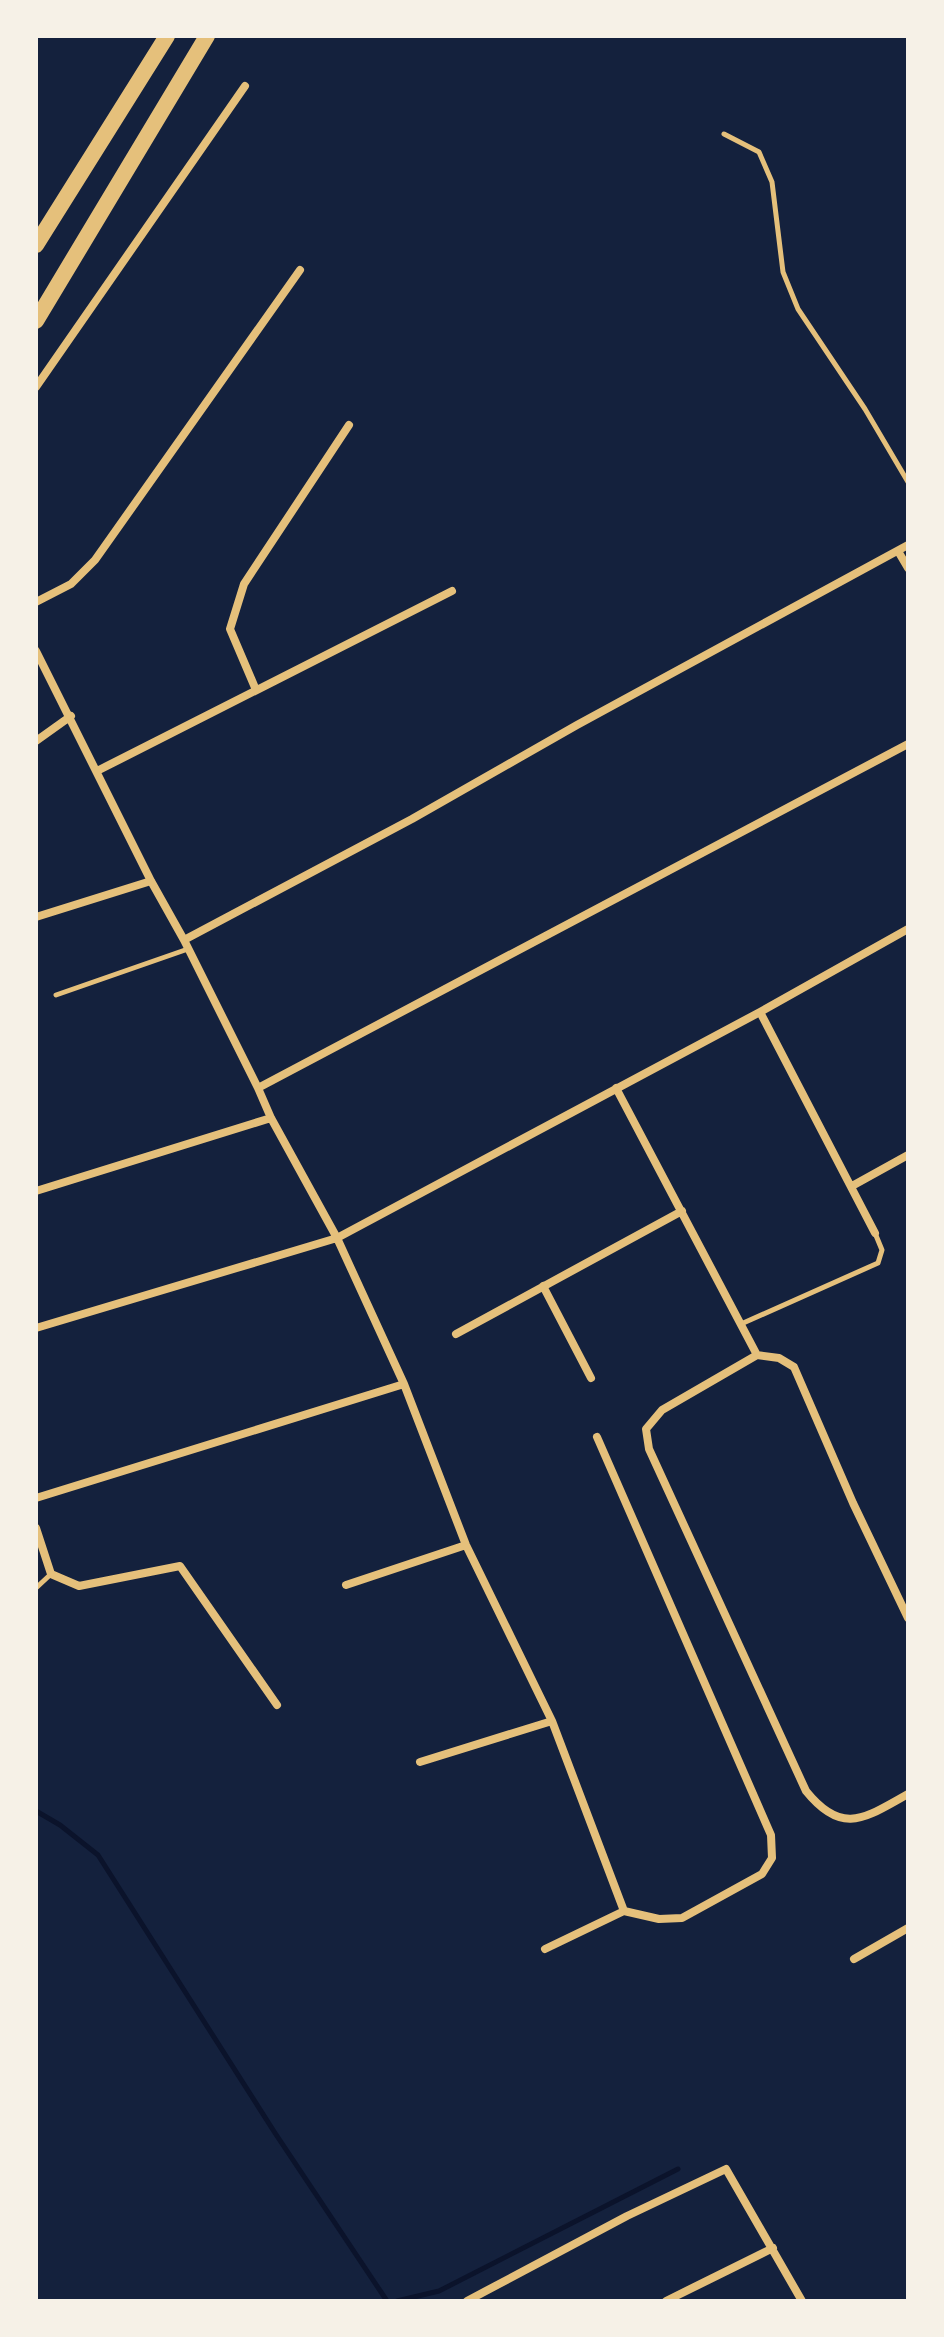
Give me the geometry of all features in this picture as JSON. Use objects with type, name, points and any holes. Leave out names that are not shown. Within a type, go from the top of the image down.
[{"type":"highway","points":[[36,245],[167,36]]},
{"type":"highway","points":[[36,321],[207,36]]},
{"type":"street","points":[[36,387],[245,86]]},
{"type":"street","points":[[36,602],[71,584],[90,567],[300,270]]},
{"type":"street","points":[[256,690],[230,629],[244,584],[349,425]]},
{"type":"street","points":[[187,944],[577,725],[908,545]]},
{"type":"street","points":[[898,551],[908,568]]},
{"type":"street","points":[[97,771],[452,591]]},
{"type":"street","points":[[36,651],[151,881],[187,944],[271,1118],[337,1238],[404,1384],[466,1545],[552,1721],[624,1911]]},
{"type":"street","points":[[36,741],[71,716]]},
{"type":"street","points":[[258,1088],[908,744]]},
{"type":"street","points":[[36,917],[151,881]]},
{"type":"street","points":[[36,1328],[337,1238],[760,1012],[908,929]]},
{"type":"street","points":[[760,1012],[875,1233]]},
{"type":"street","points":[[616,1088],[757,1355]]},
{"type":"street","points":[[36,1191],[271,1118]]},
{"type":"street","points":[[852,1186],[908,1155]]},
{"type":"street","points":[[456,1334],[682,1211]]},
{"type":"street","points":[[543,1286],[591,1378]]},
{"type":"street","points":[[908,1618],[853,1503],[794,1367],[779,1358],[757,1355],[662,1410],[646,1429],[649,1449],[806,1791],[826,1812],[859,1820],[908,1794]]},
{"type":"street","points":[[36,1498],[404,1384]]},
{"type":"street","points":[[545,1949],[624,1911],[659,1919],[682,1918],[762,1874],[772,1858],[771,1835],[597,1437]]},
{"type":"street","points":[[36,1528],[51,1574],[79,1586],[180,1566],[277,1705]]},
{"type":"street","points":[[346,1585],[466,1545]]},
{"type":"street","points":[[420,1762],[552,1721]]},
{"type":"street","points":[[854,1959],[908,1928]]},
{"type":"street","points":[[467,2301],[627,2216],[726,2169],[802,2301]]},
{"type":"street","points":[[666,2301],[773,2248]]},
{"type":"lane","points":[[724,134],[759,152],[772,182],[783,272],[798,309],[865,409],[908,482]]},
{"type":"lane","points":[[56,995],[187,944]]},
{"type":"lane","points":[[740,1324],[878,1263],[882,1250],[875,1233]]},
{"type":"lane","points":[[36,1588],[51,1574]]},
{"type":"waterway","points":[[36,1811],[60,1825],[98,1855],[275,2133],[387,2301]]},
{"type":"waterway","points":[[397,2301],[439,2291],[678,2169]]}]
